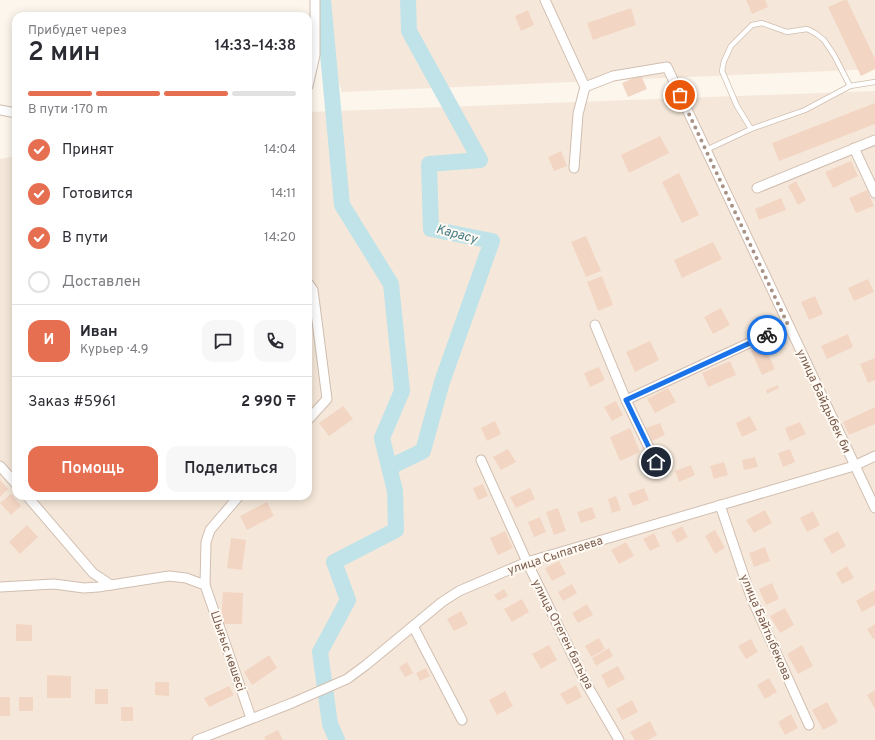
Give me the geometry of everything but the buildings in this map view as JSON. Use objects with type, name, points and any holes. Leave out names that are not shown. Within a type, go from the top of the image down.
[{"type":"street","points":[[312,68],[315,55],[315,0]]},
{"type":"street","points":[[545,0],[585,87],[578,114],[574,168]]},
{"type":"street","name":"улица Байдыбек би","points":[[585,87],[613,76],[667,67],[875,508]]},
{"type":"street","points":[[0,110],[12,112]]},
{"type":"street","points":[[757,188],[875,140]]},
{"type":"street","points":[[854,148],[875,193]]},
{"type":"street","points":[[312,289],[327,399],[312,416]]},
{"type":"street","points":[[595,324],[626,400],[656,462]]},
{"type":"street","points":[[626,400],[788,325]]},
{"type":"street","name":"улица Сыпатаева","points":[[197,740],[292,703],[347,679],[442,602],[459,591],[526,562],[854,466],[875,456]]},
{"type":"street","name":"улица Отеген батыра","points":[[482,460],[526,562],[587,685],[619,740]]},
{"type":"street","points":[[0,466],[12,480]]},
{"type":"street","points":[[30,500],[93,572],[111,585]]},
{"type":"street","points":[[0,587],[54,584],[84,588],[169,576],[186,578],[205,585],[206,542],[210,530],[236,500]]},
{"type":"street","name":"улица Байтыбекова","points":[[720,505],[751,597],[809,725]]},
{"type":"street","name":"Шығыс көшесі","points":[[205,585],[251,718]]},
{"type":"street","points":[[413,626],[462,720]]},
{"type":"lane","points":[[751,129],[737,106],[722,71],[724,61],[731,46],[752,25],[762,23],[787,32],[807,28],[815,32],[824,40],[834,55],[850,86]]},
{"type":"lane","points":[[706,150],[751,129],[805,110],[850,86],[875,82]]},
{"type":"shaded area","points":[[312,0],[875,0],[875,69],[342,92]]},
{"type":"shaded area","points":[[875,91],[875,740],[0,740],[0,159],[12,157],[12,500],[312,500],[312,112]]},
{"type":"waterway","points":[[323,0],[342,205],[391,284],[402,391],[382,438],[395,491],[396,530],[334,562],[348,600],[320,652],[330,724],[337,740]]},
{"type":"waterway","name":"Карасу","points":[[390,467],[423,451],[442,382],[492,241],[431,229],[429,164],[480,160],[409,31],[408,0]]},
{"type":"way so far","points":[[680,95],[788,325],[767,335]]},
{"type":"route","points":[[656,462],[626,400],[767,335]]}]
